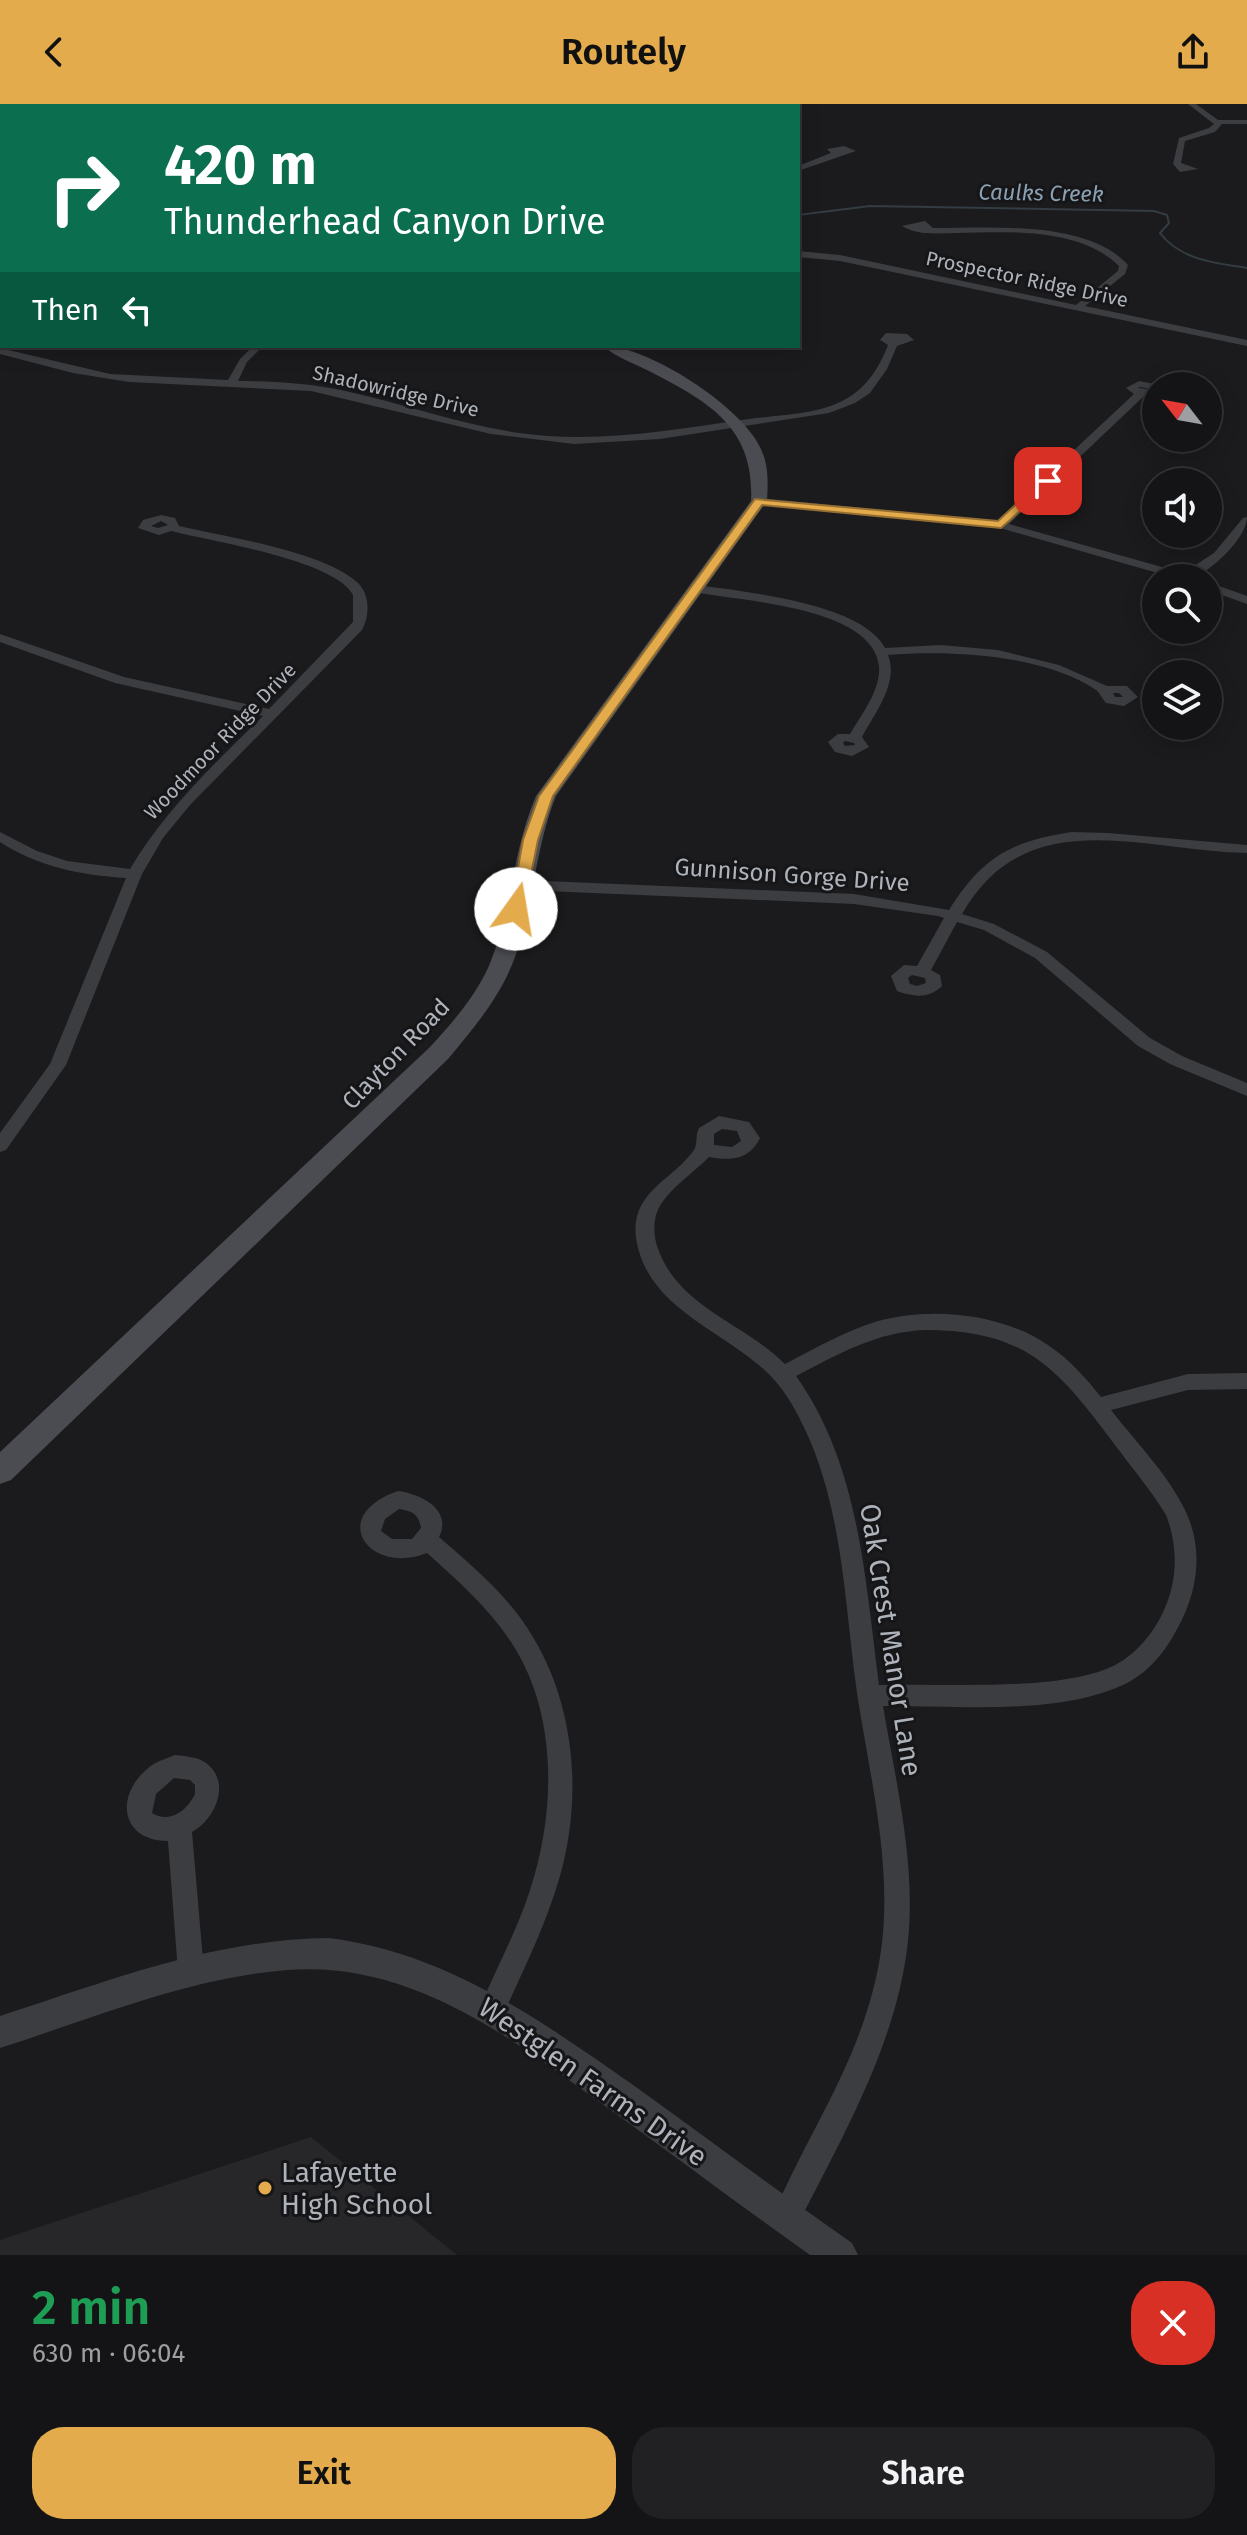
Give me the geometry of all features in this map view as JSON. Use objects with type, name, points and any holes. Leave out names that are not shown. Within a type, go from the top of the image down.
[{"type":"main road","points":[[615,348],[702,397],[737,424],[757,452],[761,466],[759,501]]},
{"type":"main road","name":"Clayton Road","points":[[0,1471],[439,1053],[470,1016],[495,977],[504,956],[537,815],[546,796],[759,501]]},
{"type":"street","points":[[1192,104],[1219,122],[1247,122]]},
{"type":"street","points":[[1177,164],[1182,140],[1212,130],[1219,122]]},
{"type":"street","points":[[800,168],[836,154]]},
{"type":"street","points":[[932,231],[1053,234],[1076,238],[1120,258],[1125,268],[1078,308]]},
{"type":"street","name":"Prospector Ridge Drive","points":[[800,254],[840,258],[1247,343]]},
{"type":"street","name":"Shadowridge Drive","points":[[1,348],[100,376],[336,392],[483,429],[547,440],[635,439],[811,414],[851,401],[867,391],[883,371],[893,344]]},
{"type":"street","points":[[232,383],[243,361],[256,348]]},
{"type":"street","points":[[1137,397],[1131,386],[1142,384]]},
{"type":"street","points":[[1001,525],[1137,397],[1142,396]]},
{"type":"street","points":[[759,501],[1001,525],[1142,565]]},
{"type":"street","points":[[1205,564],[1218,555],[1247,520]]},
{"type":"street","name":"Woodmoor Ridge Drive","points":[[2,1140],[58,1065],[135,874],[157,836],[185,802],[358,627],[362,605],[358,591],[343,577],[314,564],[172,528]]},
{"type":"street","points":[[698,589],[819,611],[857,627],[883,652],[884,676],[855,738]]},
{"type":"street","points":[[1222,591],[1247,600]]},
{"type":"street","points":[[0,638],[120,680],[272,714]]},
{"type":"street","points":[[883,652],[942,648],[1021,657],[1073,671],[1108,691]]},
{"type":"street","points":[[0,836],[34,858],[58,866],[135,874]]},
{"type":"street","points":[[923,970],[980,876],[992,865],[1025,847],[1051,840],[1102,836],[1198,848],[1247,849]]},
{"type":"street","name":"Gunnison Gorge Drive","points":[[522,885],[854,899],[914,906],[954,916],[989,927],[1041,955],[1144,1042],[1176,1060],[1247,1090]]},
{"type":"street","name":"Oak Crest Manor Lane","points":[[705,1150],[659,1191],[647,1219],[644,1230],[654,1270],[673,1295],[748,1345],[783,1374],[826,1448],[844,1519],[896,1866],[891,1972],[875,2031],[853,2086],[786,2218]]},
{"type":"street","points":[[783,1374],[874,1329],[910,1323],[979,1327],[1031,1344],[1048,1354],[1097,1407],[1176,1513],[1185,1548],[1184,1585],[1172,1620],[1150,1651],[1122,1673],[1076,1689],[870,1696]]},
{"type":"street","points":[[1097,1407],[1177,1381],[1212,1378],[1247,1381]]},
{"type":"street","points":[[427,1540],[493,1602],[521,1637],[554,1720],[560,1765],[560,1808],[553,1856],[493,2008]]},
{"type":"street","points":[[179,1826],[191,1972]]},
{"type":"street","name":"Westglen Farms Drive","points":[[0,2032],[191,1972],[256,1959],[326,1953],[373,1958],[493,2008],[840,2255]]},
{"type":"shaded area","name":"Lafayette High School","points":[[311,2137],[457,2255],[0,2255],[0,2240]]},
{"type":"waterway","name":"Caulks Creek","points":[[800,215],[870,206],[1154,211],[1167,215],[1169,223],[1160,233],[1178,249],[1199,259],[1247,268]]},
{"type":"place","name":"Lafayette High School","points":[[265,2188]]},
{"type":"route","points":[[516,909],[530,840],[546,796],[748,521],[759,501],[1001,525],[1048,481]]}]
